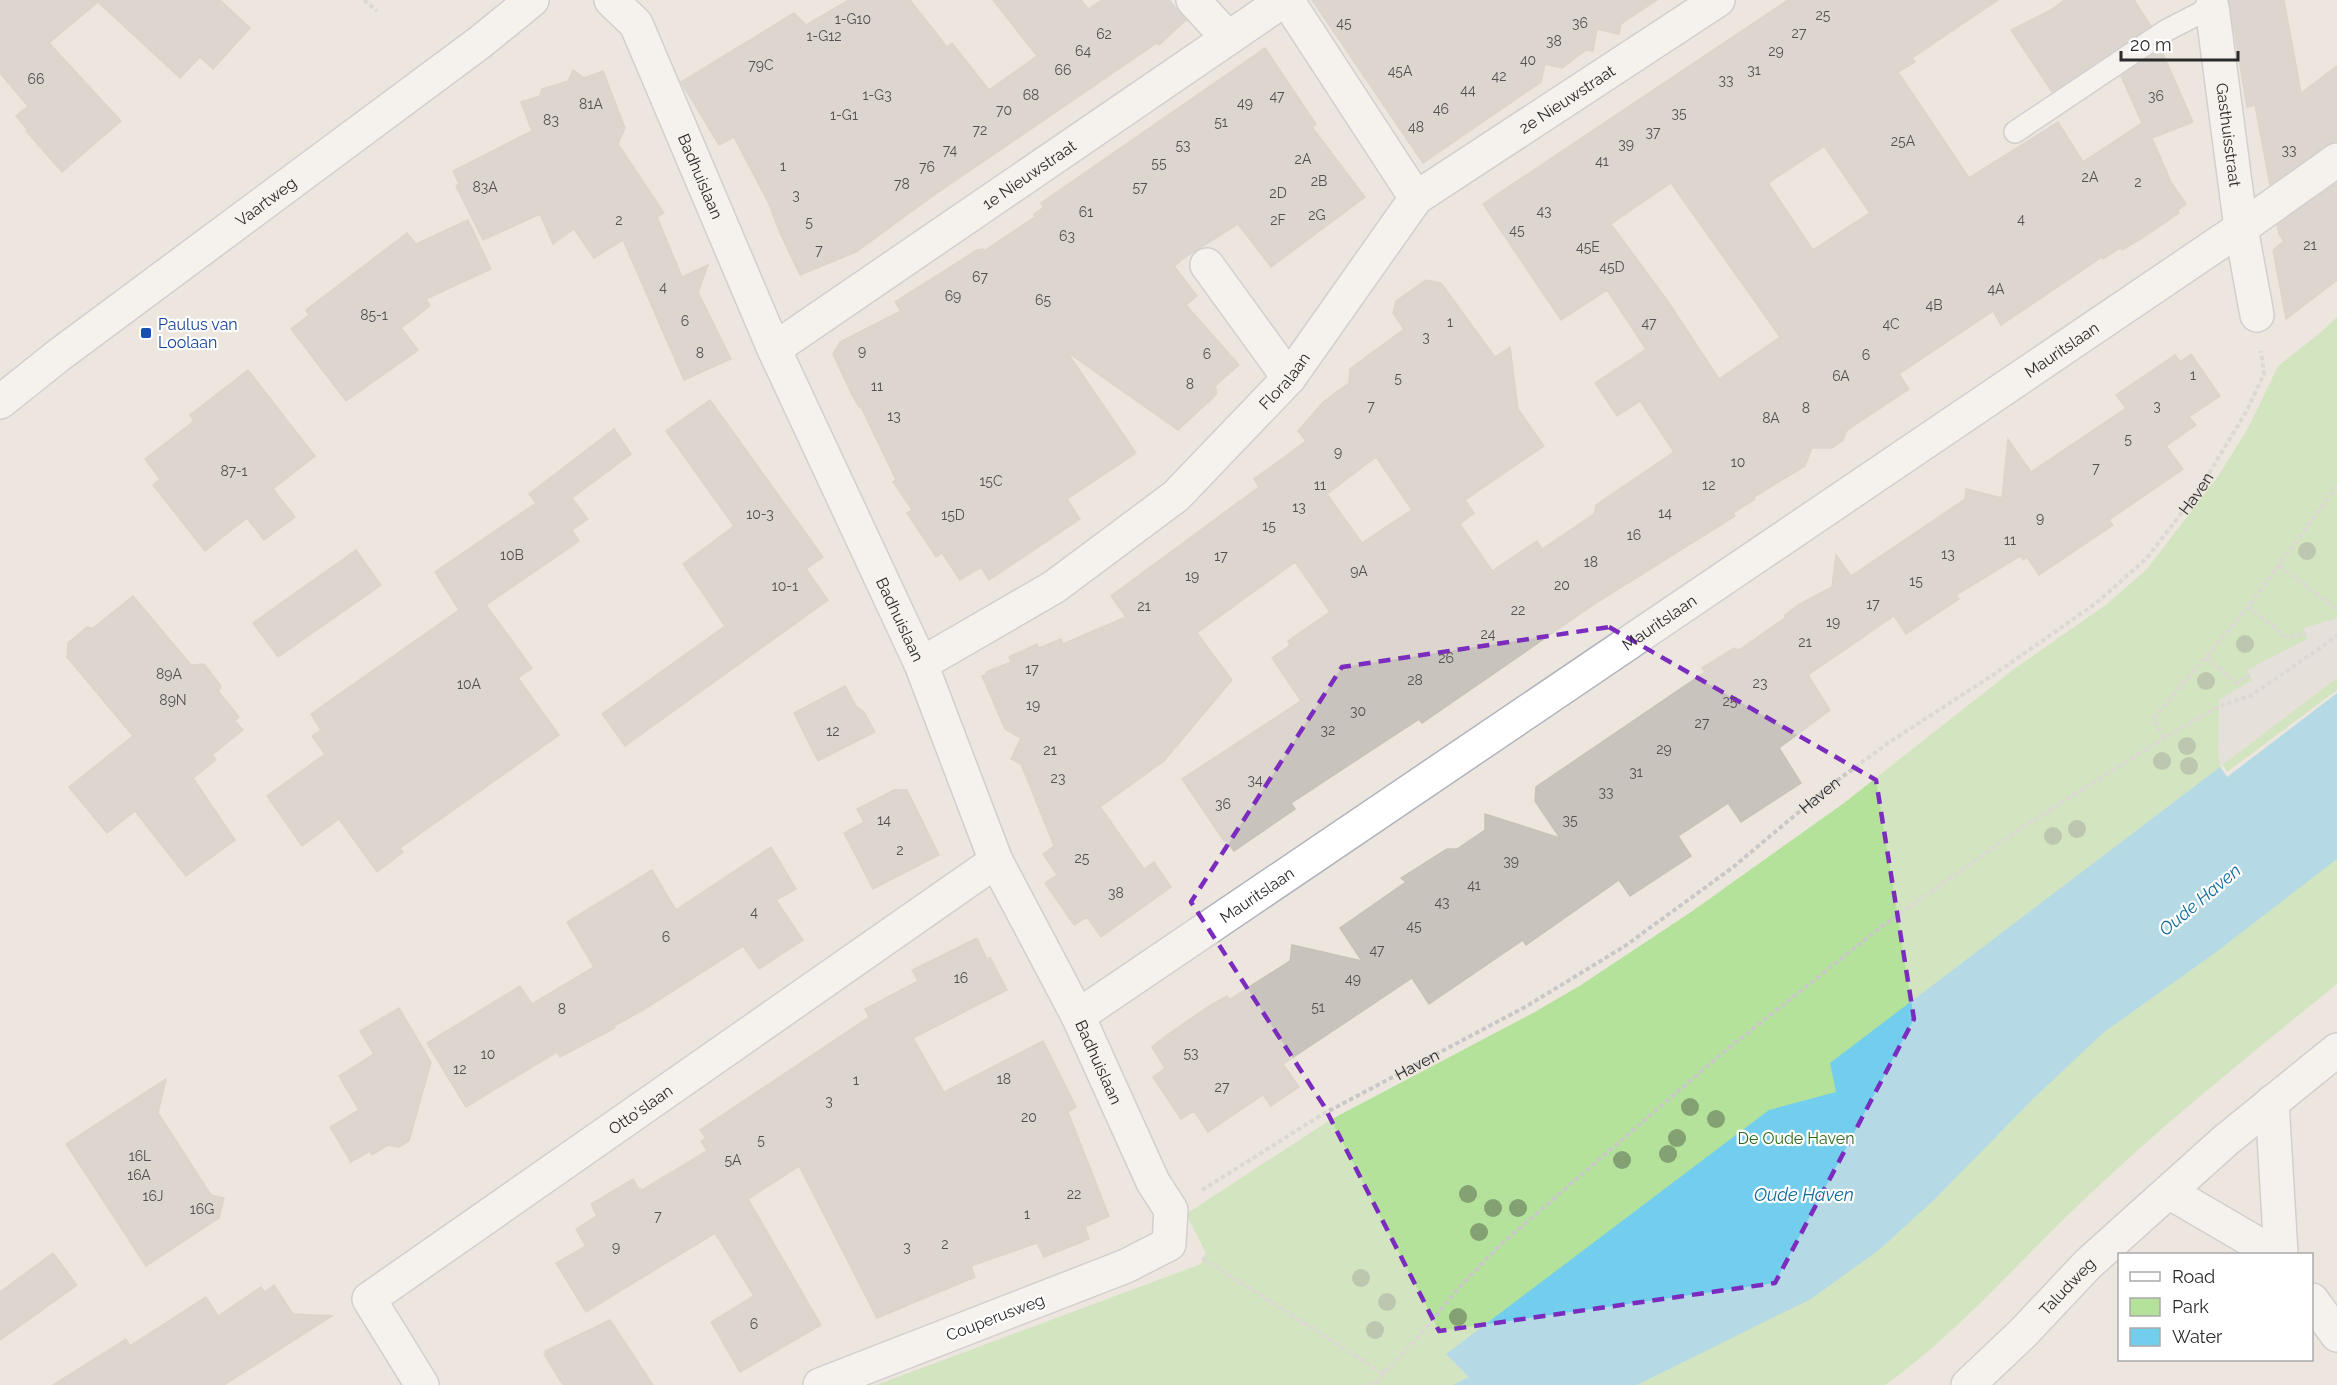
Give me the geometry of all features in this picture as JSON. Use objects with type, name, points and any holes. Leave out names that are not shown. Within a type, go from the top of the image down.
[{"type":"street","name":"Vaartweg","points":[[0,402],[59,354],[479,43],[532,0]]},
{"type":"street","name":"Badhuislaan","points":[[610,0],[636,24],[774,349],[921,664],[996,861],[1078,1016],[1153,1182],[1170,1210]]},
{"type":"street","points":[[1193,0],[1228,38]]},
{"type":"street","name":"1e Nieuwstraat","points":[[774,349],[1285,0]]},
{"type":"street","points":[[1285,0],[1416,198]]},
{"type":"street","name":"2e Nieuwstraat","points":[[1416,198],[1718,0]]},
{"type":"street","name":"Gasthuisstraat","points":[[2212,8],[2241,228]]},
{"type":"street","name":"Mauritslaan","points":[[1078,1016],[2241,228],[2337,160]]},
{"type":"street","name":"Floralaan","points":[[921,664],[1054,587],[1176,496],[1289,378],[1416,198]]},
{"type":"street","points":[[2241,228],[2257,315]]},
{"type":"street","points":[[1207,265],[1289,378]]},
{"type":"street","name":"Otto'slaan","points":[[422,1385],[369,1299],[996,861]]},
{"type":"street","name":"Taludweg","points":[[1968,1385],[2024,1333],[2088,1264],[2272,1102],[2337,1050]]},
{"type":"street","points":[[2272,1102],[2280,1253]]},
{"type":"street","points":[[2169,1192],[2273,1253]]},
{"type":"street","name":"Couperusweg","points":[[820,1385],[1126,1266],[1169,1244],[1170,1210]]},
{"type":"street","points":[[2313,1301],[2337,1335]]},
{"type":"lane","points":[[2015,132],[2167,30],[2212,8]]},
{"type":"path","points":[[364,0],[377,11]]},
{"type":"path","name":"Haven","points":[[1170,1210],[1323,1114],[1527,1006],[1626,946],[1732,868],[1831,785],[1888,743],[1996,673],[2096,604],[2147,558],[2199,490],[2246,412],[2264,374],[2257,315]]},
{"type":"path","points":[[2164,738],[2153,719],[2248,607],[2337,486]]},
{"type":"path","points":[[2279,566],[2337,609]]},
{"type":"path","points":[[2248,607],[2288,638],[2306,633]]},
{"type":"path","points":[[1368,1385],[1375,1383],[1384,1374],[1456,1291],[1499,1246],[1720,1055],[1881,927],[2020,829],[2164,738],[2218,707],[2252,694],[2337,636]]},
{"type":"path","points":[[2206,658],[2237,683],[2250,675]]},
{"type":"path","points":[[1203,1258],[1384,1374]]},
{"type":"highlighted area","points":[[1609,627],[1876,780],[1914,1019],[1775,1283],[1439,1331],[1324,1106],[1191,902],[1342,667]]},
{"type":"green space","name":"De Oude Haven","points":[[2337,317],[2337,984],[2151,1139],[2065,1217],[1940,1341],[1885,1385],[876,1385],[1201,1264],[1206,1253],[1186,1214],[1330,1120],[1533,1013],[1581,985],[1691,912],[1844,803],[2014,669],[2107,604],[2147,569],[2219,475],[2248,428],[2278,366]]},
{"type":"shaded area","points":[[2337,618],[2337,678],[2220,767],[2219,700],[2252,680],[2247,670],[2307,639],[2304,628]]},
{"type":"water","name":"Oude Haven","points":[[2337,693],[2337,859],[2215,953],[2103,1033],[2034,1098],[1934,1200],[1879,1250],[1811,1299],[1637,1385],[1453,1385],[1469,1377],[1446,1354],[1769,1110],[1836,1092],[1830,1063],[2220,767],[2227,776]]},
{"type":"pier","points":[[2337,690],[2337,693],[2227,777],[2221,767],[2223,765],[2227,772]]},
{"type":"building","points":[[0,0],[220,0],[250,28],[213,69],[200,57],[180,78],[98,2],[49,43],[121,121],[62,172],[16,116],[28,106],[0,73]]},
{"type":"building","points":[[849,0],[910,0],[947,47],[952,43],[989,90],[1037,56],[993,0],[1081,0],[1088,9],[1102,0],[1169,0],[1186,20],[1159,45],[1157,43],[1069,103],[930,198],[856,252],[800,275],[769,204],[734,137],[719,145],[681,82],[794,13],[806,25]]},
{"type":"building","points":[[1312,0],[1657,0],[1621,24],[1619,34],[1597,29],[1593,51],[1586,50],[1562,68],[1545,64],[1541,82],[1423,163]]},
{"type":"building","points":[[1788,0],[1998,0],[1912,58],[1915,62],[1898,72],[1969,178],[2058,122],[2083,162],[2142,123],[2121,76],[2161,49],[2193,122],[2152,138],[2171,182],[2186,204],[2178,210],[2179,213],[2122,250],[2121,247],[2103,259],[2102,257],[2001,325],[1993,311],[1899,374],[1909,389],[1847,430],[1843,440],[1832,448],[1812,448],[1805,466],[1754,497],[1755,499],[1733,513],[1735,516],[1596,603],[1422,723],[1419,719],[1291,803],[1295,809],[1234,851],[1226,840],[1224,841],[1182,779],[1301,701],[1272,658],[1290,645],[1288,641],[1330,612],[1295,562],[1197,633],[1232,680],[1164,761],[1100,807],[1112,823],[1108,827],[1113,825],[1144,869],[1154,862],[1171,887],[1101,937],[1087,917],[1074,925],[1045,883],[1057,875],[1043,854],[1054,846],[1021,764],[1011,759],[1021,738],[1005,729],[982,676],[986,675],[986,672],[1011,662],[1009,657],[1037,644],[1039,648],[1061,639],[1063,644],[1126,617],[1111,596],[1259,487],[1254,479],[1306,441],[1298,431],[1323,402],[1349,383],[1350,369],[1404,329],[1393,313],[1396,301],[1426,280],[1441,283],[1495,357],[1510,347],[1518,409],[1544,446],[1465,500],[1474,513],[1460,524],[1492,571],[1537,541],[1542,549],[1594,514],[1596,505],[1674,452],[1640,401],[1617,416],[1595,383],[1646,349],[1607,290],[1561,320],[1483,204]],"holes":[[[1824,146],[1870,213],[1813,250],[1768,183]],[[1671,183],[1780,337],[1719,379],[1669,303],[1611,224]],[[1376,457],[1412,510],[1362,543],[1327,494]]]},
{"type":"building","points":[[2065,0],[2134,0],[2151,26],[2052,92],[2011,30],[2049,11]]},
{"type":"building","points":[[2229,0],[2284,0],[2301,93],[2337,66],[2337,142],[2326,145],[2270,185],[2255,105],[2247,107]]},
{"type":"building","points":[[1265,48],[1316,124],[1312,127],[1365,197],[1271,267],[1238,224],[1174,266],[1197,296],[1186,305],[1239,365],[1215,386],[1217,394],[1178,430],[1067,352],[1136,453],[1067,499],[1080,519],[989,580],[981,567],[960,580],[942,553],[936,557],[907,513],[912,510],[893,482],[896,480],[833,354],[840,342],[901,311],[895,302],[977,250],[983,249],[984,251],[1035,217],[1034,214],[1043,208],[1041,203]]},
{"type":"building","points":[[573,70],[584,78],[603,71],[625,128],[618,144],[664,213],[657,217],[682,277],[708,265],[698,292],[731,359],[684,380],[623,240],[594,258],[574,229],[553,244],[540,214],[483,240],[456,186],[459,184],[453,171],[532,131],[521,102],[540,96],[542,89],[568,81]]},
{"type":"building","points":[[2337,183],[2337,280],[2286,319],[2273,250],[2284,241],[2277,225]]},
{"type":"building","points":[[468,220],[491,269],[426,299],[430,306],[401,328],[418,350],[346,401],[291,329],[309,315],[306,310],[407,233],[416,244]]},
{"type":"building","points":[[2191,354],[2220,396],[2189,417],[2196,425],[2166,446],[2183,469],[2109,520],[2113,525],[2039,575],[2027,557],[2023,560],[2020,556],[1956,595],[1959,599],[1906,634],[1894,616],[1808,675],[1830,710],[1779,748],[1801,783],[1741,822],[1728,803],[1678,836],[1691,856],[1630,896],[1619,880],[1526,945],[1523,940],[1429,1004],[1412,978],[1283,1064],[1299,1087],[1271,1106],[1263,1095],[1208,1132],[1194,1111],[1181,1119],[1153,1077],[1165,1068],[1152,1047],[1167,1035],[1209,1006],[1227,996],[1229,1000],[1290,961],[1292,945],[1362,961],[1340,928],[1406,882],[1401,878],[1447,849],[1457,849],[1485,830],[1485,814],[1560,838],[1535,801],[1536,787],[1705,672],[1702,668],[1734,648],[1739,650],[1785,618],[1785,615],[1798,605],[1832,587],[1836,555],[1851,576],[1965,499],[1966,489],[2002,498],[2008,439],[2031,472],[2126,408],[2116,395],[2175,355],[2180,362]]},
{"type":"building","points":[[248,370],[315,456],[273,489],[295,517],[264,540],[247,518],[205,551],[153,485],[160,479],[145,459],[194,421],[190,415]]},
{"type":"building","points":[[710,400],[823,557],[806,569],[828,600],[625,746],[602,714],[725,626],[683,564],[734,526],[666,431]]},
{"type":"building","points":[[614,429],[631,454],[572,498],[588,519],[572,530],[579,541],[486,605],[532,668],[518,678],[559,735],[400,848],[403,852],[377,872],[339,819],[302,846],[267,796],[325,754],[312,736],[321,730],[311,714],[459,610],[435,572],[536,503],[529,494]]},
{"type":"building","points":[[356,550],[381,585],[278,657],[253,623]]},
{"type":"building","points":[[133,596],[191,665],[204,664],[221,686],[218,691],[239,717],[235,721],[243,730],[212,755],[216,760],[193,778],[235,840],[186,876],[135,811],[107,833],[69,787],[133,736],[67,657],[68,643],[87,627],[93,628]]},
{"type":"building","points":[[845,686],[875,732],[818,761],[794,713]]},
{"type":"building","points":[[894,790],[907,790],[939,855],[873,889],[844,833],[864,822],[857,809]]},
{"type":"building","points":[[771,847],[796,889],[776,900],[803,940],[759,969],[743,946],[614,1026],[615,1028],[560,1057],[557,1052],[466,1107],[427,1043],[520,986],[532,1004],[594,967],[567,922],[652,870],[676,910]]},
{"type":"building","points":[[977,938],[987,959],[990,957],[1007,990],[913,1038],[944,1092],[1043,1041],[1076,1107],[1068,1112],[1109,1216],[1085,1227],[1089,1239],[1044,1257],[1037,1243],[971,1266],[975,1277],[877,1318],[799,1166],[748,1199],[821,1325],[740,1372],[711,1322],[754,1296],[715,1233],[586,1312],[556,1263],[586,1246],[576,1229],[597,1216],[591,1204],[633,1179],[642,1190],[707,1151],[701,1141],[706,1138],[700,1130],[869,1017],[865,1009],[918,981],[912,970]]},
{"type":"building","points":[[399,1008],[431,1062],[409,1141],[399,1147],[388,1145],[372,1155],[370,1151],[351,1162],[330,1127],[359,1110],[339,1076],[374,1054],[360,1031]]},
{"type":"building","points":[[166,1079],[158,1113],[211,1195],[224,1198],[219,1218],[146,1266],[66,1144]]},
{"type":"building","points":[[53,1253],[77,1285],[0,1340],[0,1292]]},
{"type":"building","points":[[274,1285],[293,1314],[332,1316],[224,1385],[53,1385],[126,1339],[130,1346],[206,1297],[218,1316],[261,1287],[264,1292]]},
{"type":"building","points":[[610,1320],[653,1385],[563,1385],[544,1354],[545,1351]]},
{"type":"place","name":"Paulus van Loolaan","points":[[146,333]]}]
